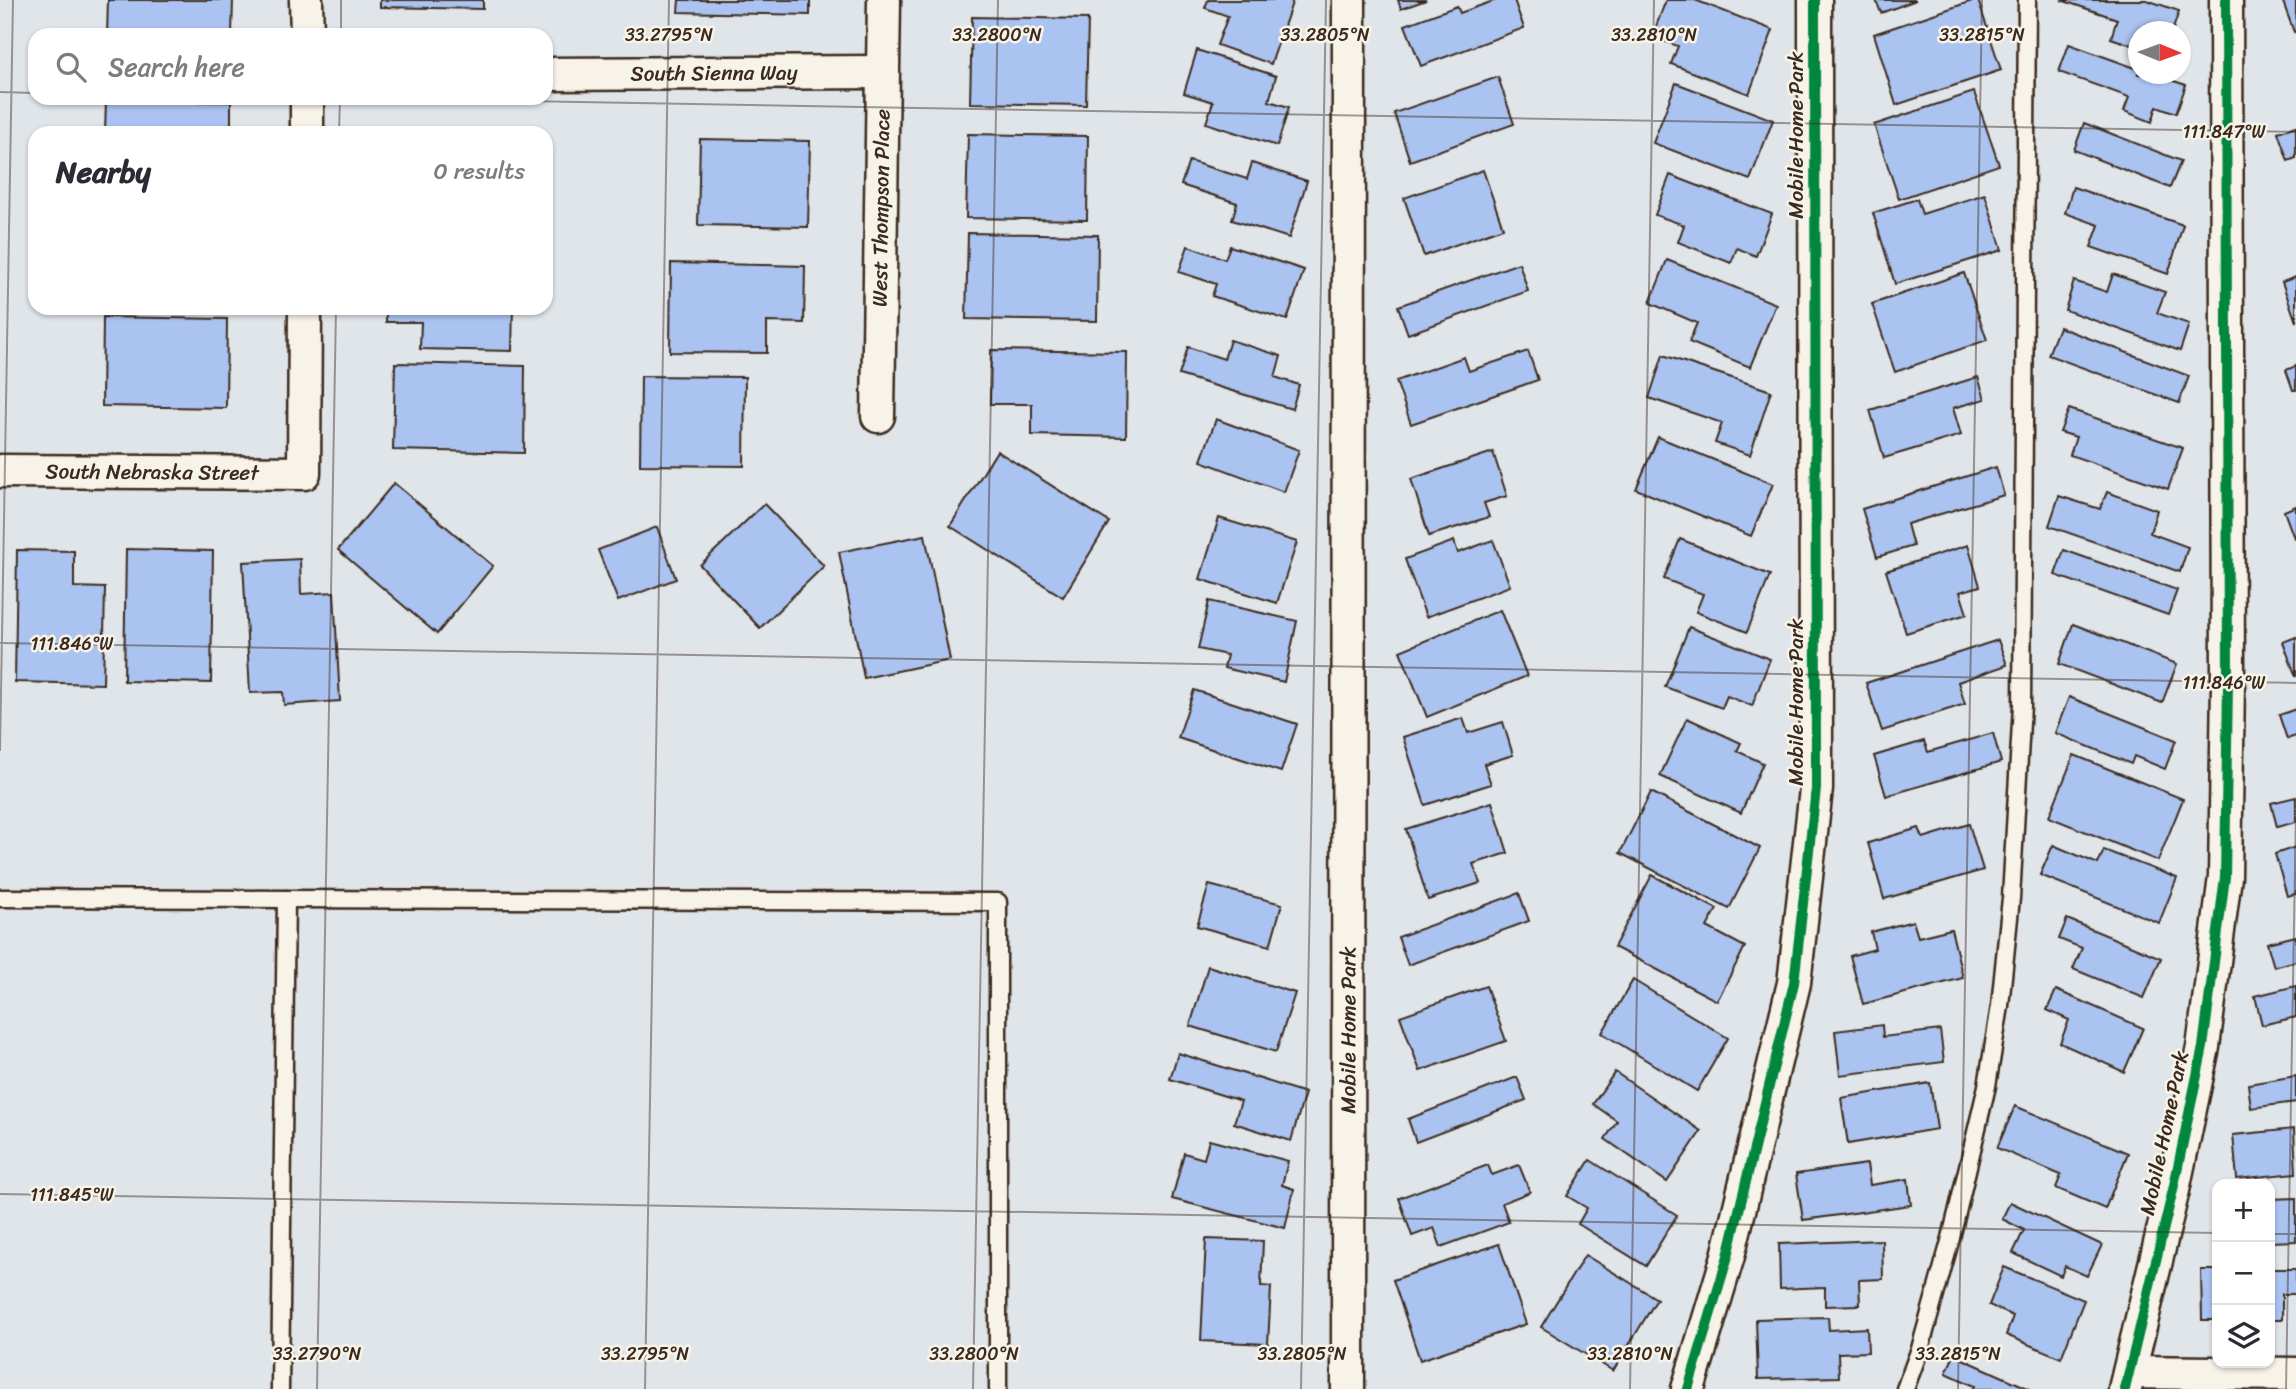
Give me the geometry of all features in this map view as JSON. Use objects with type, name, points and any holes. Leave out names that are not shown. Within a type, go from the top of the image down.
[{"type":"street","points":[[306,0],[307,28]]},
{"type":"street","name":"West Thompson Place","points":[[878,416],[884,0]]},
{"type":"street","name":"Mobile Home Park","points":[[1348,1389],[1349,0]]},
{"type":"street","name":"Mobile Home Park","points":[[1688,1389],[1728,1256],[1794,983],[1816,789],[1815,0]]},
{"type":"street","name":"Mobile Home Park","points":[[2226,0],[2228,682],[2225,877],[2203,1046],[2173,1190],[2128,1380],[2296,1374]]},
{"type":"street","name":"South Sienna Way","points":[[553,74],[882,72]]},
{"type":"street","points":[[307,105],[307,126]]},
{"type":"street","name":"South Nebraska Street","points":[[0,471],[304,473],[305,315]]},
{"type":"lane","points":[[1905,1389],[1920,1349],[1951,1238],[1987,1086],[2000,1006],[2011,898],[2022,705],[2027,0]]},
{"type":"lane","points":[[0,898],[998,902],[998,1389]]},
{"type":"lane","points":[[280,1389],[286,900]]},
{"type":"building","points":[[108,0],[233,0],[232,28],[107,28]]},
{"type":"building","points":[[380,0],[483,0],[483,9],[380,7]]},
{"type":"building","points":[[679,0],[810,0],[810,15],[678,12]]},
{"type":"building","points":[[1208,0],[1293,0],[1271,64],[1217,45],[1228,16],[1205,8]]},
{"type":"building","points":[[1398,0],[1426,0],[1401,9]]},
{"type":"building","points":[[1496,0],[1514,0],[1524,28],[1421,66],[1405,25],[1457,6],[1460,13]]},
{"type":"building","points":[[1666,0],[1695,0],[1773,30],[1749,94],[1671,64],[1678,46],[1652,37]]},
{"type":"building","points":[[1876,0],[1916,0],[1881,13]]},
{"type":"building","points":[[1978,0],[2001,70],[1896,105],[1874,34]]},
{"type":"building","points":[[2061,0],[2147,0],[2179,11],[2176,21],[2128,21],[2128,44],[2111,38],[2117,19]]},
{"type":"building","points":[[2296,0],[2294,32],[2283,2]]},
{"type":"building","points":[[972,17],[1088,19],[1086,105],[970,103]]},
{"type":"building","points":[[2069,44],[2128,65],[2128,84],[2186,85],[2176,113],[2157,106],[2152,122],[2124,111],[2129,97],[2059,72]]},
{"type":"building","points":[[1197,50],[1276,76],[1269,101],[1289,107],[1277,146],[1206,123],[1213,102],[1184,93]]},
{"type":"building","points":[[1498,77],[1514,124],[1410,161],[1394,113]]},
{"type":"building","points":[[1676,83],[1773,120],[1750,180],[1653,143]]},
{"type":"building","points":[[1974,92],[1999,165],[1899,199],[1874,125]]},
{"type":"building","points":[[106,105],[231,105],[231,126],[105,126]]},
{"type":"building","points":[[2084,123],[2181,161],[2170,188],[2074,150]]},
{"type":"building","points":[[2296,126],[2296,158],[2288,161],[2278,132]]},
{"type":"building","points":[[968,134],[1088,136],[1087,220],[966,218]]},
{"type":"building","points":[[700,139],[810,141],[808,227],[698,225]]},
{"type":"building","points":[[1189,161],[1247,179],[1252,163],[1307,181],[1289,238],[1232,220],[1237,203],[1181,185]]},
{"type":"building","points":[[1483,170],[1503,228],[1424,256],[1404,198]]},
{"type":"building","points":[[1670,175],[1772,214],[1756,256],[1737,248],[1731,263],[1678,242],[1684,225],[1655,215]]},
{"type":"building","points":[[2073,187],[2183,225],[2168,274],[2091,247],[2099,225],[2065,213]]},
{"type":"building","points":[[1985,194],[2002,250],[1895,284],[1873,213],[1917,199],[1922,214]]},
{"type":"building","points":[[968,233],[1098,235],[1097,321],[966,319]]},
{"type":"building","points":[[1188,246],[1225,259],[1230,246],[1304,270],[1287,320],[1212,296],[1216,284],[1179,272]]},
{"type":"building","points":[[1667,260],[1776,304],[1750,367],[1689,342],[1697,323],[1650,303]]},
{"type":"building","points":[[671,263],[805,266],[804,323],[767,322],[767,353],[670,352]]},
{"type":"building","points":[[1519,263],[1528,291],[1408,334],[1398,306]]},
{"type":"building","points":[[1964,273],[1987,340],[1895,372],[1872,304]]},
{"type":"building","points":[[2113,274],[2165,292],[2157,313],[2189,324],[2180,351],[2065,310],[2074,281],[2107,292]]},
{"type":"building","points":[[2296,277],[2296,322],[2282,282]]},
{"type":"building","points":[[386,315],[513,315],[512,351],[420,349],[421,322],[386,322]]},
{"type":"building","points":[[103,317],[227,319],[226,408],[102,406]]},
{"type":"building","points":[[2059,327],[2189,376],[2179,403],[2048,355]]},
{"type":"building","points":[[1230,340],[1281,356],[1275,377],[1299,385],[1292,409],[1179,375],[1188,347],[1224,359]]},
{"type":"building","points":[[991,350],[1127,352],[1126,437],[1032,435],[1032,404],[990,404]]},
{"type":"building","points":[[1528,351],[1538,380],[1411,424],[1396,381],[1464,357],[1469,371]]},
{"type":"building","points":[[1663,355],[1771,391],[1750,455],[1715,443],[1722,423],[1649,398]]},
{"type":"building","points":[[395,363],[525,366],[524,453],[393,450]]},
{"type":"building","points":[[2296,366],[2296,390],[2293,390],[2286,370]]},
{"type":"building","points":[[641,376],[745,377],[744,466],[640,465]]},
{"type":"building","points":[[1978,377],[1985,399],[1953,408],[1961,435],[1884,458],[1870,410]]},
{"type":"building","points":[[2069,409],[2183,448],[2168,489],[2070,455],[2076,437],[2060,432]]},
{"type":"building","points":[[1216,419],[1299,450],[1284,492],[1201,461]]},
{"type":"building","points":[[1658,437],[1773,484],[1751,536],[1636,489]]},
{"type":"building","points":[[997,451],[1109,522],[1063,597],[950,526]]},
{"type":"building","points":[[1493,452],[1507,496],[1484,503],[1489,517],[1429,536],[1411,479]]},
{"type":"building","points":[[1996,467],[2004,495],[1907,524],[1913,546],[1877,557],[1862,509]]},
{"type":"building","points":[[394,483],[493,566],[437,634],[338,550]]},
{"type":"building","points":[[2107,492],[2157,510],[2150,533],[2188,547],[2180,572],[2049,526],[2059,496],[2100,509]]},
{"type":"building","points":[[764,504],[824,566],[760,628],[700,565]]},
{"type":"building","points":[[2296,506],[2296,537],[2294,538],[2284,511]]},
{"type":"building","points":[[1219,518],[1297,542],[1277,603],[1200,579]]},
{"type":"building","points":[[657,527],[676,579],[618,601],[598,550]]},
{"type":"building","points":[[925,535],[950,660],[864,678],[839,552]]},
{"type":"building","points":[[1680,539],[1770,575],[1747,632],[1696,612],[1703,594],[1664,579]]},
{"type":"building","points":[[1493,540],[1510,586],[1426,617],[1405,559],[1454,541],[1458,553]]},
{"type":"building","points":[[1968,545],[1980,586],[1960,592],[1967,614],[1906,633],[1886,571]]},
{"type":"building","points":[[126,549],[213,551],[211,683],[124,681]]},
{"type":"building","points":[[17,550],[74,551],[74,587],[105,588],[103,684],[15,682]]},
{"type":"building","points":[[2064,550],[2177,590],[2168,615],[2055,575]]},
{"type":"building","points":[[300,559],[301,594],[334,592],[340,701],[284,705],[283,692],[250,693],[243,562]]},
{"type":"building","points":[[1209,601],[1297,621],[1284,682],[1224,668],[1227,655],[1198,649]]},
{"type":"building","points":[[1500,610],[1527,676],[1427,717],[1400,651]]},
{"type":"building","points":[[2073,624],[2177,664],[2162,703],[2059,664]]},
{"type":"building","points":[[1689,627],[1770,659],[1752,706],[1727,696],[1722,708],[1665,687]]},
{"type":"building","points":[[2296,637],[2296,677],[2283,642]]},
{"type":"building","points":[[1998,640],[2007,665],[1958,682],[1965,704],[1882,731],[1866,683]]},
{"type":"building","points":[[1194,690],[1297,724],[1281,772],[1178,738]]},
{"type":"building","points":[[2069,697],[2176,740],[2165,769],[2134,756],[2131,764],[2055,733]]},
{"type":"building","points":[[2296,709],[2296,736],[2287,739],[2279,715]]},
{"type":"building","points":[[1463,718],[1468,733],[1503,722],[1513,755],[1484,764],[1491,784],[1425,805],[1403,737]]},
{"type":"building","points":[[1687,718],[1741,743],[1737,751],[1763,763],[1741,813],[1660,776]]},
{"type":"building","points":[[1993,733],[2001,762],[1886,796],[1874,756],[1924,741],[1928,752]]},
{"type":"building","points":[[2074,755],[2183,799],[2158,861],[2049,817]]},
{"type":"building","points":[[1651,792],[1760,848],[1729,909],[1620,853]]},
{"type":"building","points":[[2296,797],[2296,822],[2277,827],[2271,803]]},
{"type":"building","points":[[1492,802],[1508,853],[1473,864],[1480,883],[1428,900],[1406,829]]},
{"type":"building","points":[[1969,824],[1983,870],[1884,899],[1868,843],[1919,828],[1923,838]]},
{"type":"building","points":[[2053,845],[2098,864],[2104,850],[2177,878],[2159,923],[2040,875]]},
{"type":"building","points":[[2296,847],[2296,894],[2287,896],[2275,854]]},
{"type":"building","points":[[1652,875],[1717,909],[1707,927],[1745,947],[1717,1001],[1614,947]]},
{"type":"building","points":[[1209,885],[1282,904],[1270,946],[1197,926]]},
{"type":"building","points":[[1519,893],[1529,921],[1408,965],[1398,937]]},
{"type":"building","points":[[2067,919],[2161,958],[2144,998],[2073,969],[2082,948],[2059,939]]},
{"type":"building","points":[[1913,921],[1918,937],[1951,929],[1963,978],[1863,1004],[1850,956],[1875,949],[1871,932]]},
{"type":"building","points":[[2296,936],[2296,961],[2274,967],[2267,943]]},
{"type":"building","points":[[1208,966],[1295,993],[1276,1052],[1190,1026]]},
{"type":"building","points":[[1633,980],[1728,1038],[1697,1091],[1602,1033]]},
{"type":"building","points":[[1486,986],[1506,1041],[1420,1071],[1400,1016]]},
{"type":"building","points":[[2296,986],[2296,1017],[2262,1025],[2255,996]]},
{"type":"building","points":[[2056,990],[2143,1028],[2124,1072],[2060,1043],[2069,1020],[2047,1010]]},
{"type":"building","points":[[1882,1025],[1883,1037],[1940,1030],[1944,1062],[1840,1075],[1835,1031]]},
{"type":"building","points":[[1178,1053],[1305,1093],[1291,1141],[1234,1123],[1241,1101],[1170,1079]]},
{"type":"building","points":[[1615,1072],[1701,1131],[1667,1182],[1605,1139],[1617,1121],[1593,1104]]},
{"type":"building","points":[[2296,1076],[2296,1102],[2251,1108],[2248,1084]]},
{"type":"building","points":[[1517,1077],[1526,1100],[1416,1142],[1408,1119]]},
{"type":"building","points":[[1930,1083],[1937,1129],[1848,1144],[1841,1098]]},
{"type":"building","points":[[2015,1106],[2128,1153],[2105,1209],[2056,1188],[2061,1175],[1997,1148]]},
{"type":"building","points":[[2294,1129],[2296,1173],[2237,1179],[2233,1135]]},
{"type":"building","points":[[1209,1140],[1288,1161],[1282,1185],[1294,1189],[1285,1228],[1172,1199],[1184,1153],[1204,1159]]},
{"type":"building","points":[[1590,1160],[1677,1215],[1646,1266],[1578,1224],[1587,1208],[1567,1196]]},
{"type":"building","points":[[1867,1164],[1870,1185],[1908,1179],[1911,1205],[1803,1220],[1796,1174]]},
{"type":"building","points":[[1488,1165],[1492,1175],[1519,1165],[1530,1192],[1502,1203],[1509,1222],[1441,1247],[1434,1228],[1412,1236],[1399,1198]]},
{"type":"building","points":[[2296,1198],[2296,1241],[2275,1242],[2275,1199]]},
{"type":"building","points":[[2010,1202],[2102,1245],[2087,1276],[2065,1266],[2061,1276],[2013,1253],[2024,1230],[2002,1219]]},
{"type":"building","points":[[1206,1239],[1263,1241],[1261,1286],[1271,1287],[1268,1344],[1201,1341]]},
{"type":"building","points":[[1882,1240],[1883,1279],[1859,1280],[1860,1305],[1825,1306],[1825,1287],[1780,1289],[1779,1244]]},
{"type":"building","points":[[1499,1244],[1526,1324],[1420,1360],[1393,1280]]},
{"type":"building","points":[[1585,1255],[1657,1299],[1613,1371],[1541,1327]]},
{"type":"building","points":[[2004,1267],[2084,1300],[2061,1358],[2006,1335],[2013,1316],[1989,1305]]},
{"type":"building","points":[[2275,1269],[2296,1269],[2296,1294],[2282,1294],[2282,1320],[2275,1320]]},
{"type":"building","points":[[2201,1270],[2212,1270],[2212,1320],[2202,1320]]},
{"type":"building","points":[[1828,1317],[1829,1330],[1867,1328],[1868,1352],[1838,1353],[1839,1377],[1758,1379],[1756,1319]]},
{"type":"building","points":[[1954,1355],[2030,1389],[1973,1389],[1975,1386],[1946,1373]]},
{"type":"cycle path","points":[[1688,1389],[1728,1256],[1794,983],[1816,789],[1815,0]]},
{"type":"cycle path","points":[[2125,1389],[2173,1190],[2203,1047],[2225,877],[2228,683],[2226,0]]}]
